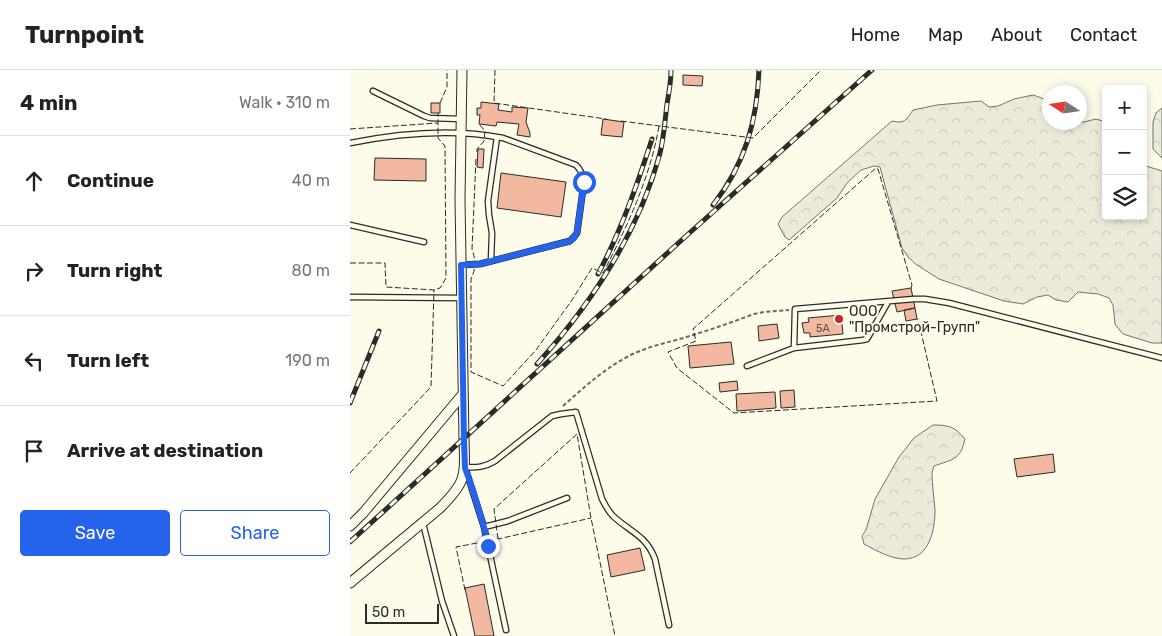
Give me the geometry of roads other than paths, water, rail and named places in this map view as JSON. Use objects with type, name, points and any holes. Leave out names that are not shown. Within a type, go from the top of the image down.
[{"type":"street","points":[[350,583],[440,508],[463,479],[465,468],[460,199],[462,70]]},
{"type":"street","points":[[350,526],[364,512],[463,394]]},
{"type":"lane","points":[[373,91],[430,118],[462,119]]},
{"type":"lane","points":[[350,143],[438,132],[496,137],[576,165],[582,172],[584,182],[577,232],[574,238],[570,241],[491,261],[461,265]]},
{"type":"lane","points":[[491,261],[492,233],[488,201],[496,137]]},
{"type":"lane","points":[[350,225],[424,242]]},
{"type":"lane","points":[[350,297],[462,298]]},
{"type":"lane","points":[[794,348],[795,310],[925,299],[949,303],[1162,358]]},
{"type":"lane","points":[[747,366],[794,348],[867,339],[888,302]]},
{"type":"lane","points":[[506,630],[484,527],[465,468],[477,468],[495,461],[552,416],[576,412],[602,499],[613,515],[646,542],[652,550],[669,625]]},
{"type":"lane","points":[[484,527],[508,521],[567,498]]},
{"type":"lane","points":[[423,523],[442,601],[454,636]]},
{"type":"railway","points":[[537,364],[594,292],[611,266],[640,211],[660,153],[671,70]]},
{"type":"railway","points":[[713,205],[733,174],[747,142],[752,125],[759,70]]},
{"type":"railway","points":[[350,542],[685,237],[872,70]]},
{"type":"railway","points":[[598,274],[628,208],[652,139]]},
{"type":"railway","points":[[350,403],[379,331]]},
{"type":"place","name":"ООО \"Промстрой-Групп\"","points":[[839,319]]}]
